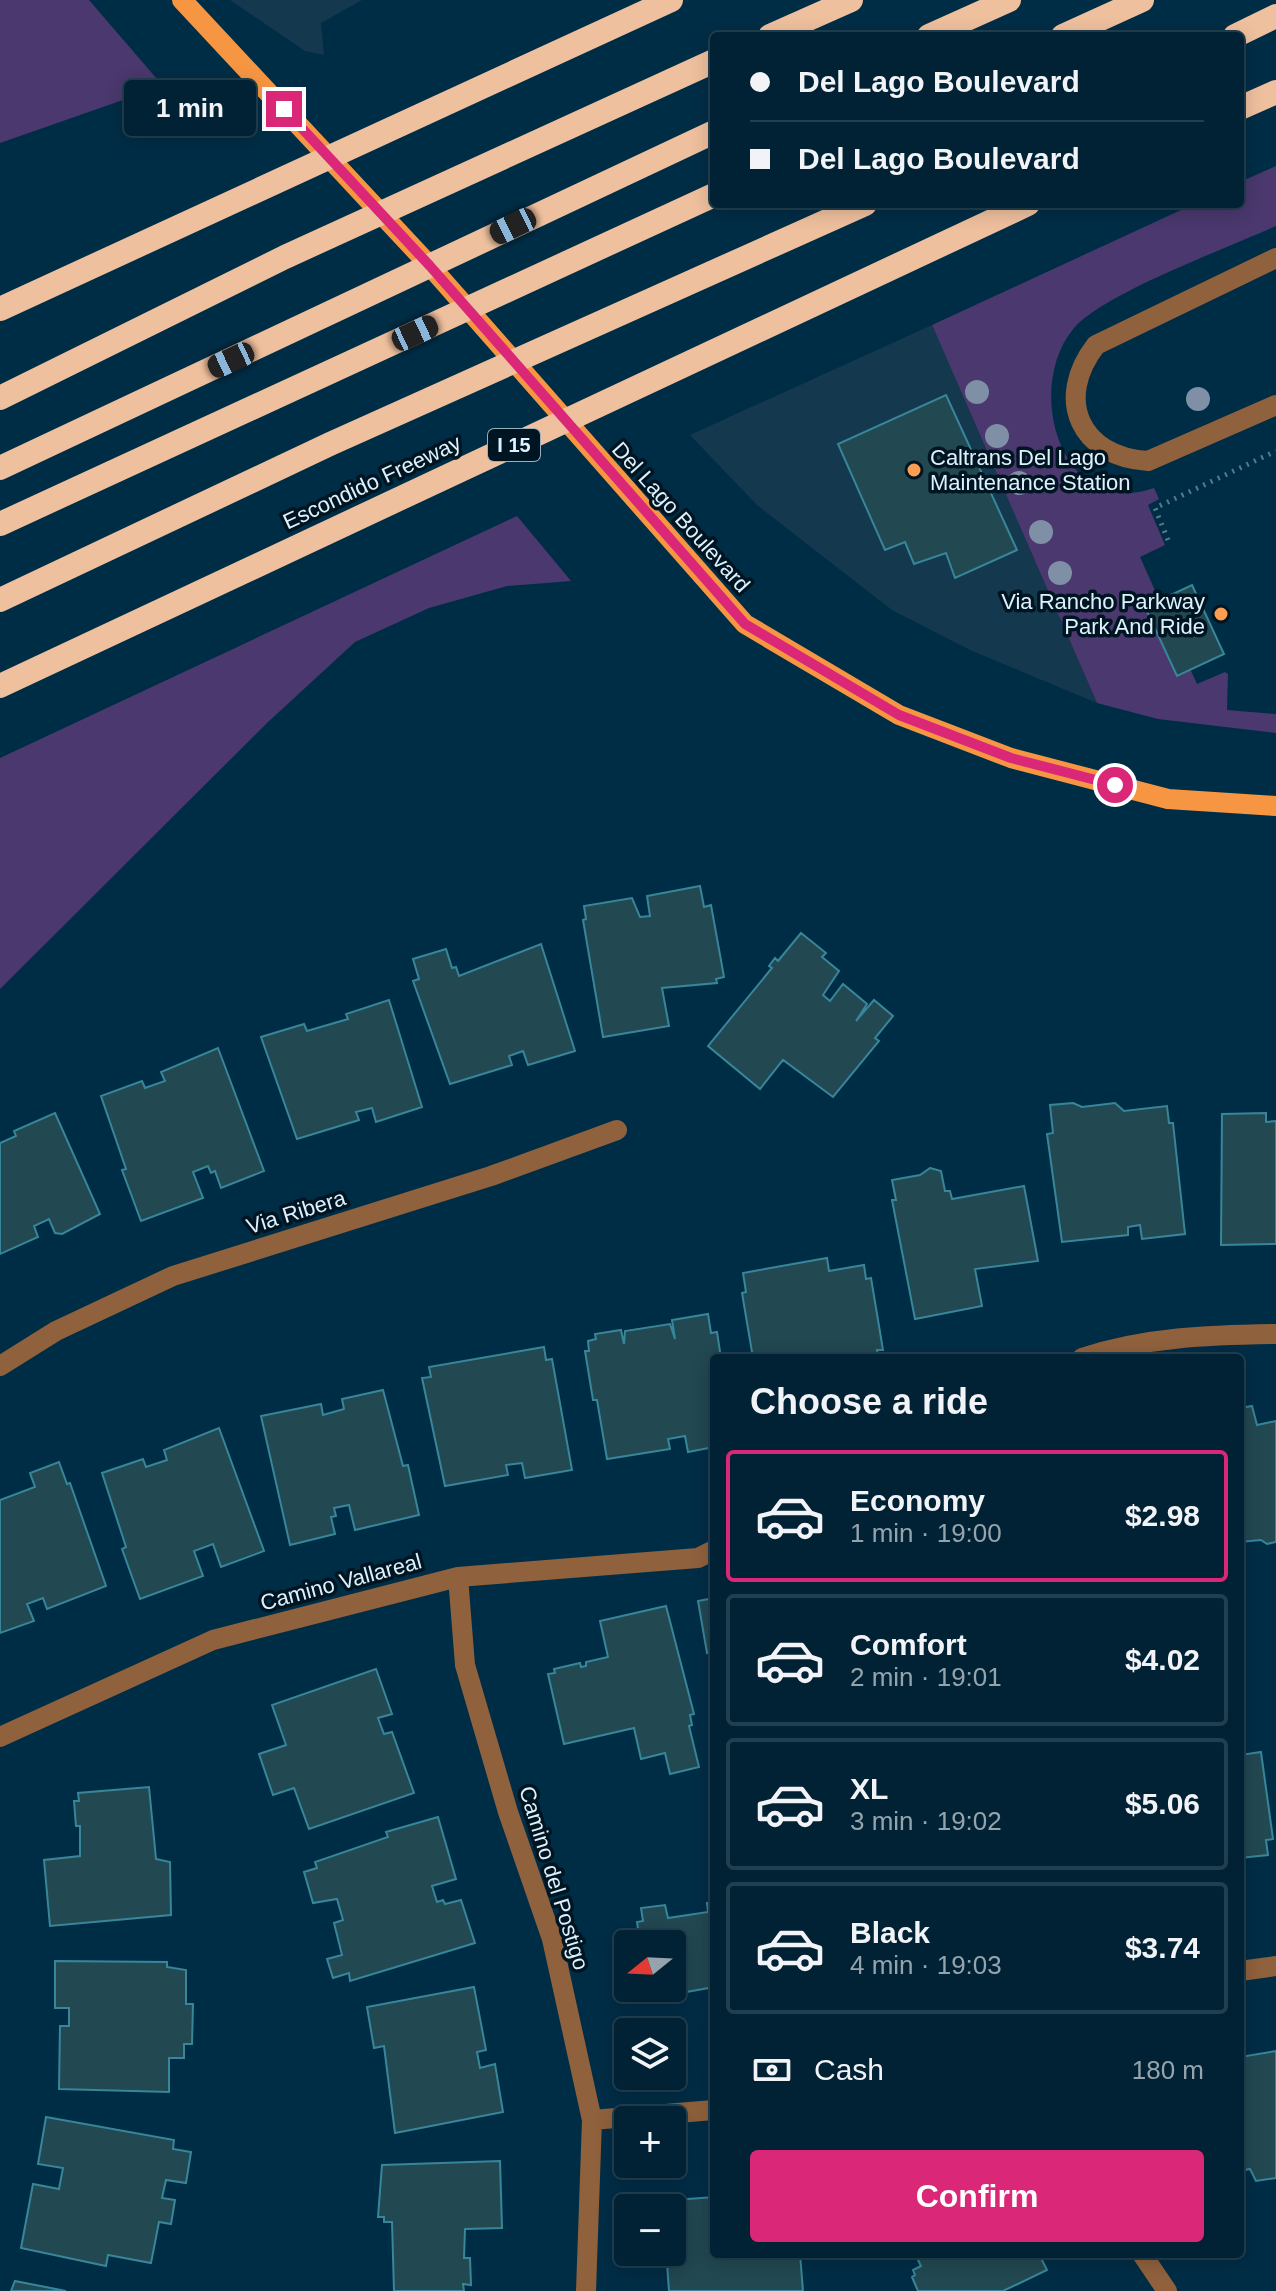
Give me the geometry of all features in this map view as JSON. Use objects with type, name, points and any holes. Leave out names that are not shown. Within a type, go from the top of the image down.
[{"type":"highway","points":[[0,309],[671,0]]},
{"type":"highway","points":[[779,32],[851,0]]},
{"type":"highway","points":[[938,32],[1009,0]]},
{"type":"highway","points":[[1072,32],[1142,0]]},
{"type":"highway","points":[[1243,32],[1276,16]]},
{"type":"highway","points":[[0,398],[285,257],[710,63]]},
{"type":"highway","points":[[1244,106],[1276,92]]},
{"type":"highway","points":[[0,468],[710,134]]},
{"type":"highway","points":[[0,524],[710,197]]},
{"type":"highway","points":[[0,600],[330,444],[856,208]]},
{"type":"highway","name":"Escondido Freeway","points":[[0,686],[1019,208]]},
{"type":"main road","name":"Del Lago Boulevard","points":[[182,0],[430,266],[745,624],[899,715],[1011,758],[1168,799],[1276,806]]},
{"type":"street","points":[[1276,258],[1096,345],[1083,362],[1076,381],[1075,402],[1080,422],[1092,440],[1109,453],[1128,460],[1148,461],[1276,405]]},
{"type":"street","name":"Via Ribera","points":[[0,1366],[56,1331],[173,1276],[491,1176],[617,1130]]},
{"type":"street","points":[[1094,1354],[1195,1335],[1276,1334]]},
{"type":"street","name":"Camino Vallareal","points":[[0,1737],[213,1640],[458,1577],[698,1558],[710,1552]]},
{"type":"street","name":"Camino del Postigo","points":[[458,1577],[465,1665],[508,1812],[552,1939],[592,2120],[586,2291]]},
{"type":"street","points":[[1244,1970],[1276,1966]]},
{"type":"street","points":[[592,2120],[710,2110]]},
{"type":"street","points":[[1145,2258],[1167,2291]]},
{"type":"path","points":[[1168,540],[1155,508],[1276,451]]},
{"type":"shaded area","points":[[0,0],[89,0],[163,86],[0,143]]},
{"type":"shaded area","points":[[230,0],[362,0],[321,23],[324,55],[305,51]]},
{"type":"shaded area","points":[[1276,166],[1276,226],[1138,286],[1089,314],[1074,328],[1059,353],[1052,383],[1052,414],[1060,443],[1074,468],[1095,485],[1122,493],[1154,488],[1159,499],[1148,505],[1165,545],[1140,557],[1197,684],[1225,672],[1228,674],[1227,710],[1276,714],[1276,733],[1158,719],[1097,703],[932,325],[1185,208],[1244,208],[1244,180]]},
{"type":"shaded area","points":[[932,325],[1097,703],[970,650],[892,610],[757,505],[690,435]]},
{"type":"shaded area","points":[[517,516],[571,581],[507,586],[429,608],[355,642],[267,723],[0,989],[0,758]]},
{"type":"building","name":"Caltrans Del Lago Maintenance Station","points":[[946,395],[1017,550],[955,578],[946,553],[914,564],[905,542],[885,550],[838,444]]},
{"type":"building","points":[[1192,585],[1224,654],[1177,676],[1145,607]]},
{"type":"building","points":[[700,886],[704,907],[711,905],[724,977],[716,979],[717,983],[662,988],[669,1026],[603,1037],[583,920],[586,919],[584,906],[632,898],[640,917],[650,916],[647,896]]},
{"type":"building","points":[[801,933],[826,953],[822,957],[839,971],[823,995],[830,1001],[843,984],[867,1004],[856,1021],[874,1000],[893,1016],[875,1038],[879,1041],[833,1097],[783,1060],[760,1089],[708,1046],[772,968],[769,966],[775,958],[778,961]]},
{"type":"building","points":[[541,944],[575,1051],[528,1065],[523,1051],[509,1056],[512,1065],[450,1084],[413,981],[419,979],[413,959],[446,949],[452,968],[456,967],[459,976]]},
{"type":"building","points":[[389,1000],[422,1107],[376,1122],[372,1108],[356,1112],[359,1120],[297,1139],[261,1037],[304,1024],[307,1031],[348,1019],[346,1014]]},
{"type":"building","points":[[218,1048],[264,1171],[221,1188],[215,1171],[211,1173],[208,1166],[193,1172],[203,1198],[141,1221],[122,1170],[126,1169],[101,1096],[142,1081],[145,1088],[165,1081],[161,1072]]},
{"type":"building","points":[[1073,1103],[1082,1107],[1115,1103],[1124,1111],[1167,1106],[1169,1123],[1173,1123],[1185,1234],[1142,1239],[1140,1225],[1128,1227],[1128,1235],[1062,1242],[1047,1134],[1053,1133],[1050,1105]]},
{"type":"building","points":[[55,1113],[100,1214],[62,1234],[55,1233],[49,1219],[34,1226],[38,1237],[0,1254],[0,1143],[16,1136],[14,1131]]},
{"type":"building","points":[[1266,1113],[1266,1122],[1276,1121],[1276,1244],[1221,1245],[1222,1114]]},
{"type":"building","points":[[930,1168],[941,1171],[945,1191],[950,1191],[952,1199],[1024,1186],[1038,1261],[975,1269],[982,1306],[915,1319],[892,1200],[896,1200],[892,1180],[920,1175]]},
{"type":"building","points":[[827,1258],[829,1271],[864,1265],[866,1279],[871,1278],[883,1350],[877,1350],[878,1354],[752,1354],[742,1293],[746,1292],[743,1273]]},
{"type":"building","points":[[708,1314],[711,1333],[717,1332],[720,1354],[710,1354],[710,1448],[688,1452],[685,1436],[668,1439],[670,1449],[607,1459],[585,1351],[589,1351],[588,1341],[596,1339],[595,1334],[621,1330],[624,1344],[625,1331],[670,1324],[675,1339],[672,1320]]},
{"type":"building","points":[[544,1347],[546,1360],[552,1359],[572,1470],[525,1478],[522,1463],[506,1465],[508,1475],[445,1486],[422,1378],[431,1377],[429,1367]]},
{"type":"building","points":[[383,1390],[403,1466],[408,1465],[419,1515],[355,1530],[349,1505],[334,1508],[336,1516],[331,1517],[335,1534],[290,1545],[261,1416],[321,1404],[323,1415],[344,1409],[342,1399]]},
{"type":"building","points":[[1252,1406],[1257,1425],[1276,1421],[1276,1542],[1267,1544],[1261,1540],[1244,1542],[1244,1407]]},
{"type":"building","points":[[219,1428],[264,1551],[221,1567],[213,1544],[194,1551],[203,1576],[140,1599],[122,1549],[126,1547],[102,1473],[143,1459],[146,1467],[167,1460],[164,1450]]},
{"type":"building","points":[[59,1462],[67,1484],[70,1483],[106,1586],[47,1609],[43,1598],[27,1604],[34,1621],[0,1633],[0,1500],[35,1487],[30,1473]]},
{"type":"building","points":[[710,1599],[710,1652],[707,1653],[698,1601]]},
{"type":"building","points":[[666,1606],[694,1714],[690,1715],[692,1725],[689,1726],[699,1767],[670,1774],[665,1753],[641,1759],[634,1728],[564,1744],[548,1674],[555,1673],[554,1669],[580,1663],[581,1667],[586,1666],[586,1662],[608,1657],[600,1621]]},
{"type":"building","points":[[376,1669],[392,1714],[378,1718],[384,1734],[392,1732],[414,1793],[309,1829],[294,1788],[273,1795],[259,1754],[286,1745],[272,1705]]},
{"type":"building","points":[[1261,1752],[1273,1839],[1266,1840],[1268,1855],[1244,1858],[1244,1754]]},
{"type":"building","points":[[149,1787],[156,1859],[170,1862],[171,1915],[50,1926],[44,1860],[80,1856],[80,1826],[76,1826],[74,1801],[79,1801],[78,1793]]},
{"type":"building","points":[[438,1817],[456,1879],[432,1886],[437,1902],[443,1900],[445,1904],[461,1900],[475,1943],[350,1981],[349,1973],[333,1978],[327,1959],[342,1955],[334,1923],[343,1920],[337,1899],[313,1903],[304,1872],[317,1868],[315,1862],[388,1837],[386,1832]]},
{"type":"building","points":[[707,1903],[710,1903],[710,1995],[709,1988],[686,1992],[686,1930],[638,1930],[637,1922],[643,1921],[641,1908],[665,1905],[668,1918],[708,1912]]},
{"type":"building","points":[[55,1961],[167,1962],[167,1967],[186,1970],[186,2004],[193,2004],[192,2044],[184,2044],[184,2058],[169,2058],[169,2092],[59,2089],[60,2026],[69,2026],[69,2008],[55,2008]]},
{"type":"building","points":[[474,1987],[486,2050],[477,2052],[480,2068],[495,2064],[503,2112],[395,2133],[384,2046],[374,2048],[367,2007]]},
{"type":"building","points":[[1276,2051],[1276,2178],[1256,2181],[1250,2169],[1244,2170],[1244,2056]]},
{"type":"building","points":[[46,2117],[174,2140],[173,2149],[191,2152],[186,2183],[166,2180],[162,2198],[175,2200],[171,2224],[159,2222],[151,2263],[108,2255],[106,2266],[21,2248],[33,2184],[59,2189],[63,2168],[38,2164]]},
{"type":"building","points":[[500,2161],[502,2228],[465,2229],[464,2258],[470,2258],[471,2285],[463,2284],[464,2291],[394,2291],[392,2222],[384,2222],[384,2217],[378,2217],[382,2165]]},
{"type":"building","points":[[710,2197],[710,2258],[800,2258],[803,2291],[669,2291],[667,2266],[686,2266],[686,2199]]},
{"type":"building","points":[[917,2258],[1041,2258],[1047,2270],[1003,2291],[918,2291],[912,2277],[915,2275],[913,2270],[921,2266]]},
{"type":"building","points":[[15,2281],[66,2291],[11,2291]]},
{"type":"place","name":"Caltrans Del Lago Maintenance Station","points":[[914,470]]},
{"type":"place","name":"Via Rancho Parkway Park And Ride","points":[[1221,614]]},
{"type":"route","points":[[284,109],[430,266],[745,624],[899,715],[1011,758],[1115,785]]}]
